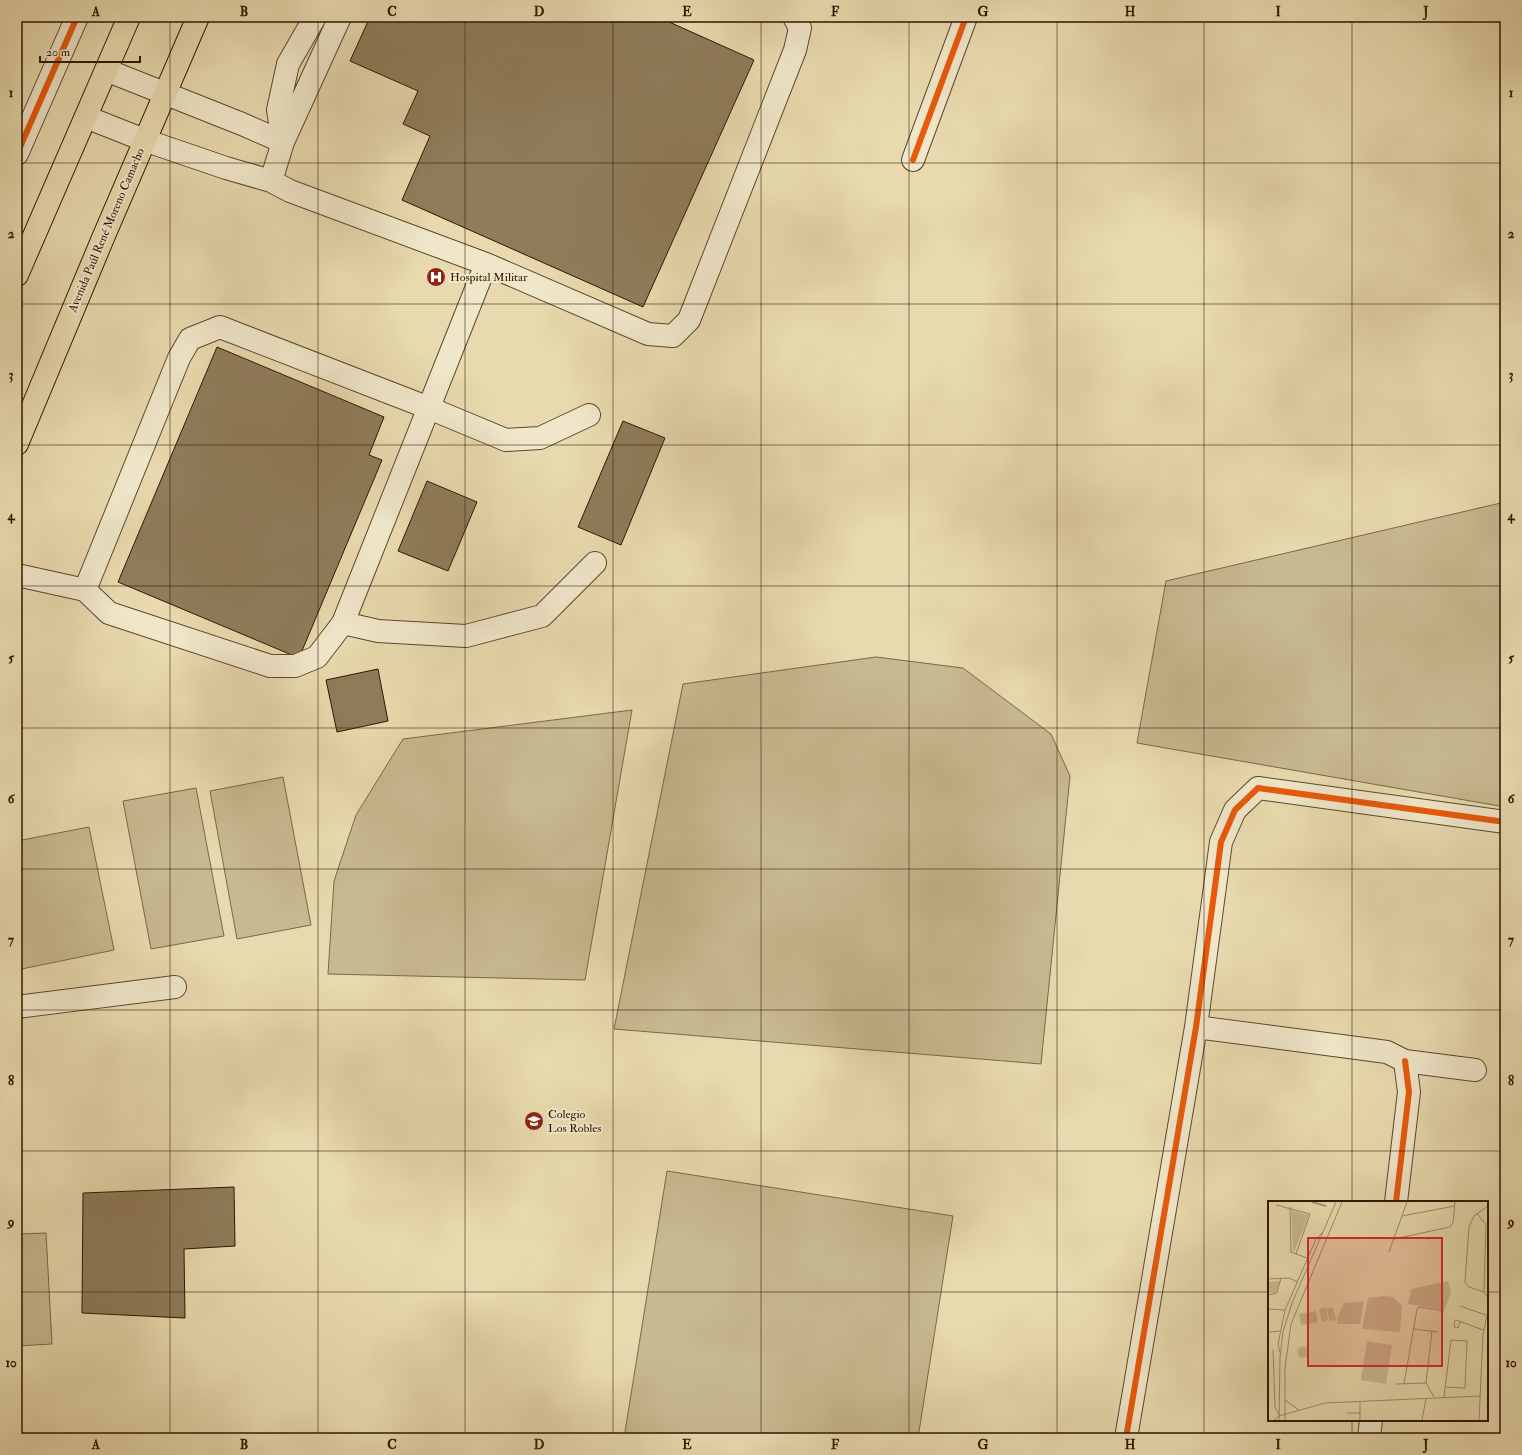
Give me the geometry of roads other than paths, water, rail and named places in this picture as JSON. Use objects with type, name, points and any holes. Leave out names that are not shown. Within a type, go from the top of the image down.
[{"type":"main road","points":[[17,275],[129,17]]},
{"type":"main road","name":"Avenida Paúl René Moreno Camacho","points":[[17,444],[144,140],[198,17]]},
{"type":"street","points":[[17,154],[77,17]]},
{"type":"street","points":[[283,142],[278,110],[288,64],[314,17]]},
{"type":"street","points":[[271,181],[283,142],[340,17]]},
{"type":"street","points":[[86,117],[144,140],[226,168],[271,181],[290,191],[486,264],[648,334],[672,336],[689,320],[795,50],[800,28],[794,17]]},
{"type":"street","points":[[913,160],[966,17]]},
{"type":"street","points":[[106,70],[242,124],[283,142]]},
{"type":"street","points":[[17,575],[85,590],[109,613],[270,666],[295,666],[317,657],[343,623],[486,264]]},
{"type":"street","points":[[85,590],[179,358],[190,339],[220,328],[429,408],[506,440],[540,438],[589,415]]},
{"type":"street","points":[[343,623],[378,630],[466,636],[542,616],[595,563]]},
{"type":"street","points":[[1126,1438],[1196,1027],[1221,842],[1235,810],[1258,788],[1505,822]]},
{"type":"street","points":[[17,1007],[175,987]]},
{"type":"street","points":[[1196,1027],[1387,1052],[1405,1061],[1475,1070]]},
{"type":"street","points":[[1396,1201],[1409,1092],[1405,1061]]},
{"type":"street","points":[[1369,1438],[1371,1421]]},
{"type":"place","name":"Hospital Militar","points":[[436,277]]},
{"type":"place","name":"Colegio Los Robles","points":[[534,1121]]}]
